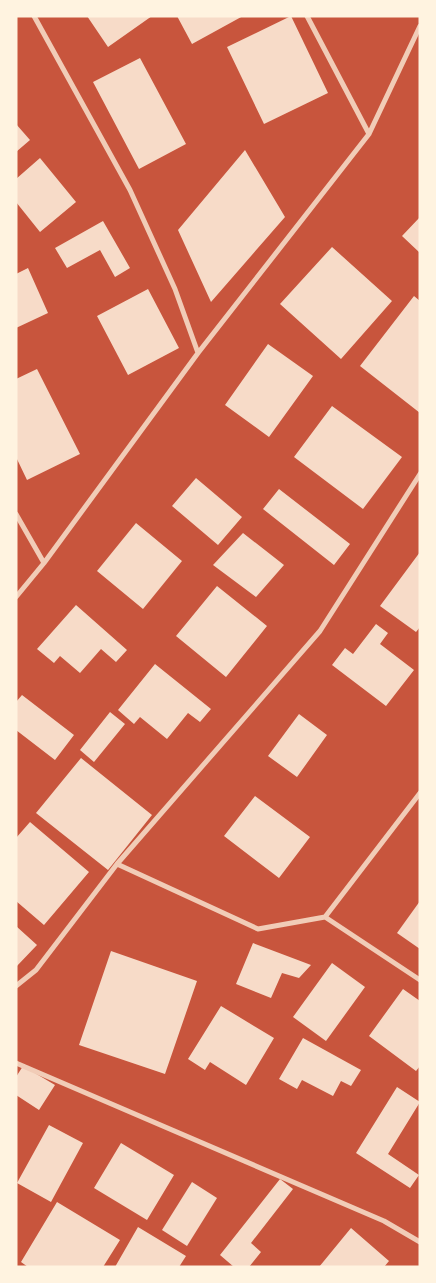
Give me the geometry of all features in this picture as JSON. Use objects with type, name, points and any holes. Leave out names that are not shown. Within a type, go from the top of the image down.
[{"type":"street","points":[[34,16],[130,190],[175,289],[198,353]]},
{"type":"street","points":[[307,16],[369,134]]},
{"type":"street","points":[[16,597],[44,563],[198,353],[369,134],[420,26]]},
{"type":"street","points":[[16,986],[36,970],[117,864],[320,631],[420,474]]},
{"type":"street","points":[[16,514],[44,563]]},
{"type":"street","points":[[117,864],[258,929],[324,917],[420,794]]},
{"type":"street","points":[[324,917],[420,980]]},
{"type":"street","points":[[16,1063],[384,1221],[420,1242]]},
{"type":"building","points":[[87,16],[152,16],[108,47]]},
{"type":"building","points":[[177,16],[243,16],[192,44]]},
{"type":"building","points":[[291,16],[328,93],[264,124],[227,47]]},
{"type":"building","points":[[140,58],[186,144],[139,169],[93,82]]},
{"type":"building","points":[[16,124],[30,140],[16,152]]},
{"type":"building","points":[[245,150],[285,217],[211,302],[178,230]]},
{"type":"building","points":[[40,158],[76,202],[40,232],[16,202],[16,179]]},
{"type":"building","points":[[420,217],[420,253],[402,236]]},
{"type":"building","points":[[103,221],[130,268],[115,277],[100,250],[67,268],[55,248]]},
{"type":"building","points":[[332,247],[392,301],[341,359],[280,304]]},
{"type":"building","points":[[28,268],[48,313],[16,328],[16,274]]},
{"type":"building","points":[[148,289],[179,348],[128,375],[97,316]]},
{"type":"building","points":[[414,296],[420,301],[420,413],[360,366]]},
{"type":"building","points":[[268,344],[313,376],[269,437],[225,405]]},
{"type":"building","points":[[37,369],[80,454],[27,480],[16,457],[16,379]]},
{"type":"building","points":[[332,406],[402,457],[363,509],[294,457]]},
{"type":"building","points":[[196,478],[242,517],[218,545],[172,506]]},
{"type":"building","points":[[279,489],[350,544],[334,565],[263,509]]},
{"type":"building","points":[[136,523],[182,561],[143,609],[97,571]]},
{"type":"building","points":[[243,533],[284,565],[256,597],[213,565]]},
{"type":"building","points":[[420,552],[420,627],[416,632],[380,606]]},
{"type":"building","points":[[217,586],[267,626],[226,677],[176,636]]},
{"type":"building","points":[[76,605],[127,650],[116,662],[101,649],[80,673],[60,656],[54,663],[37,649]]},
{"type":"building","points":[[376,624],[388,633],[380,644],[414,670],[386,706],[332,665],[345,648],[353,654]]},
{"type":"building","points":[[155,664],[211,709],[200,722],[188,713],[167,739],[140,717],[134,724],[118,710]]},
{"type":"building","points":[[22,695],[74,735],[55,760],[16,730],[16,702]]},
{"type":"building","points":[[110,712],[125,724],[94,762],[80,750]]},
{"type":"building","points":[[299,714],[327,735],[297,777],[268,756]]},
{"type":"building","points":[[81,758],[152,815],[108,870],[36,813]]},
{"type":"building","points":[[255,796],[310,837],[279,878],[224,836]]},
{"type":"building","points":[[30,822],[89,872],[44,925],[16,901],[16,838]]},
{"type":"building","points":[[420,901],[420,949],[397,933]]},
{"type":"building","points":[[16,926],[37,945],[16,967]]},
{"type":"building","points":[[253,943],[311,965],[299,978],[282,973],[271,998],[236,984]]},
{"type":"building","points":[[111,951],[197,981],[165,1074],[79,1045]]},
{"type":"building","points":[[332,963],[365,987],[326,1041],[293,1017]]},
{"type":"building","points":[[403,989],[420,1001],[420,1066],[416,1071],[369,1036]]},
{"type":"building","points":[[221,1006],[274,1038],[246,1085],[210,1062],[205,1070],[188,1059]]},
{"type":"building","points":[[303,1038],[361,1070],[351,1086],[341,1081],[333,1096],[302,1080],[297,1089],[279,1079]]},
{"type":"building","points":[[23,1066],[55,1085],[39,1110],[16,1095],[16,1077]]},
{"type":"building","points":[[397,1087],[420,1102],[388,1154],[419,1175],[410,1188],[356,1153]]},
{"type":"building","points":[[49,1125],[83,1143],[51,1202],[17,1183]]},
{"type":"building","points":[[121,1143],[174,1175],[147,1220],[94,1188]]},
{"type":"building","points":[[280,1179],[293,1189],[251,1243],[261,1252],[249,1267],[234,1267],[220,1255]]},
{"type":"building","points":[[192,1182],[217,1198],[187,1246],[162,1230]]},
{"type":"building","points":[[57,1202],[120,1240],[103,1267],[28,1267],[21,1262]]},
{"type":"building","points":[[138,1227],[186,1256],[179,1267],[115,1267]]},
{"type":"building","points":[[351,1228],[389,1261],[384,1267],[319,1267]]}]
